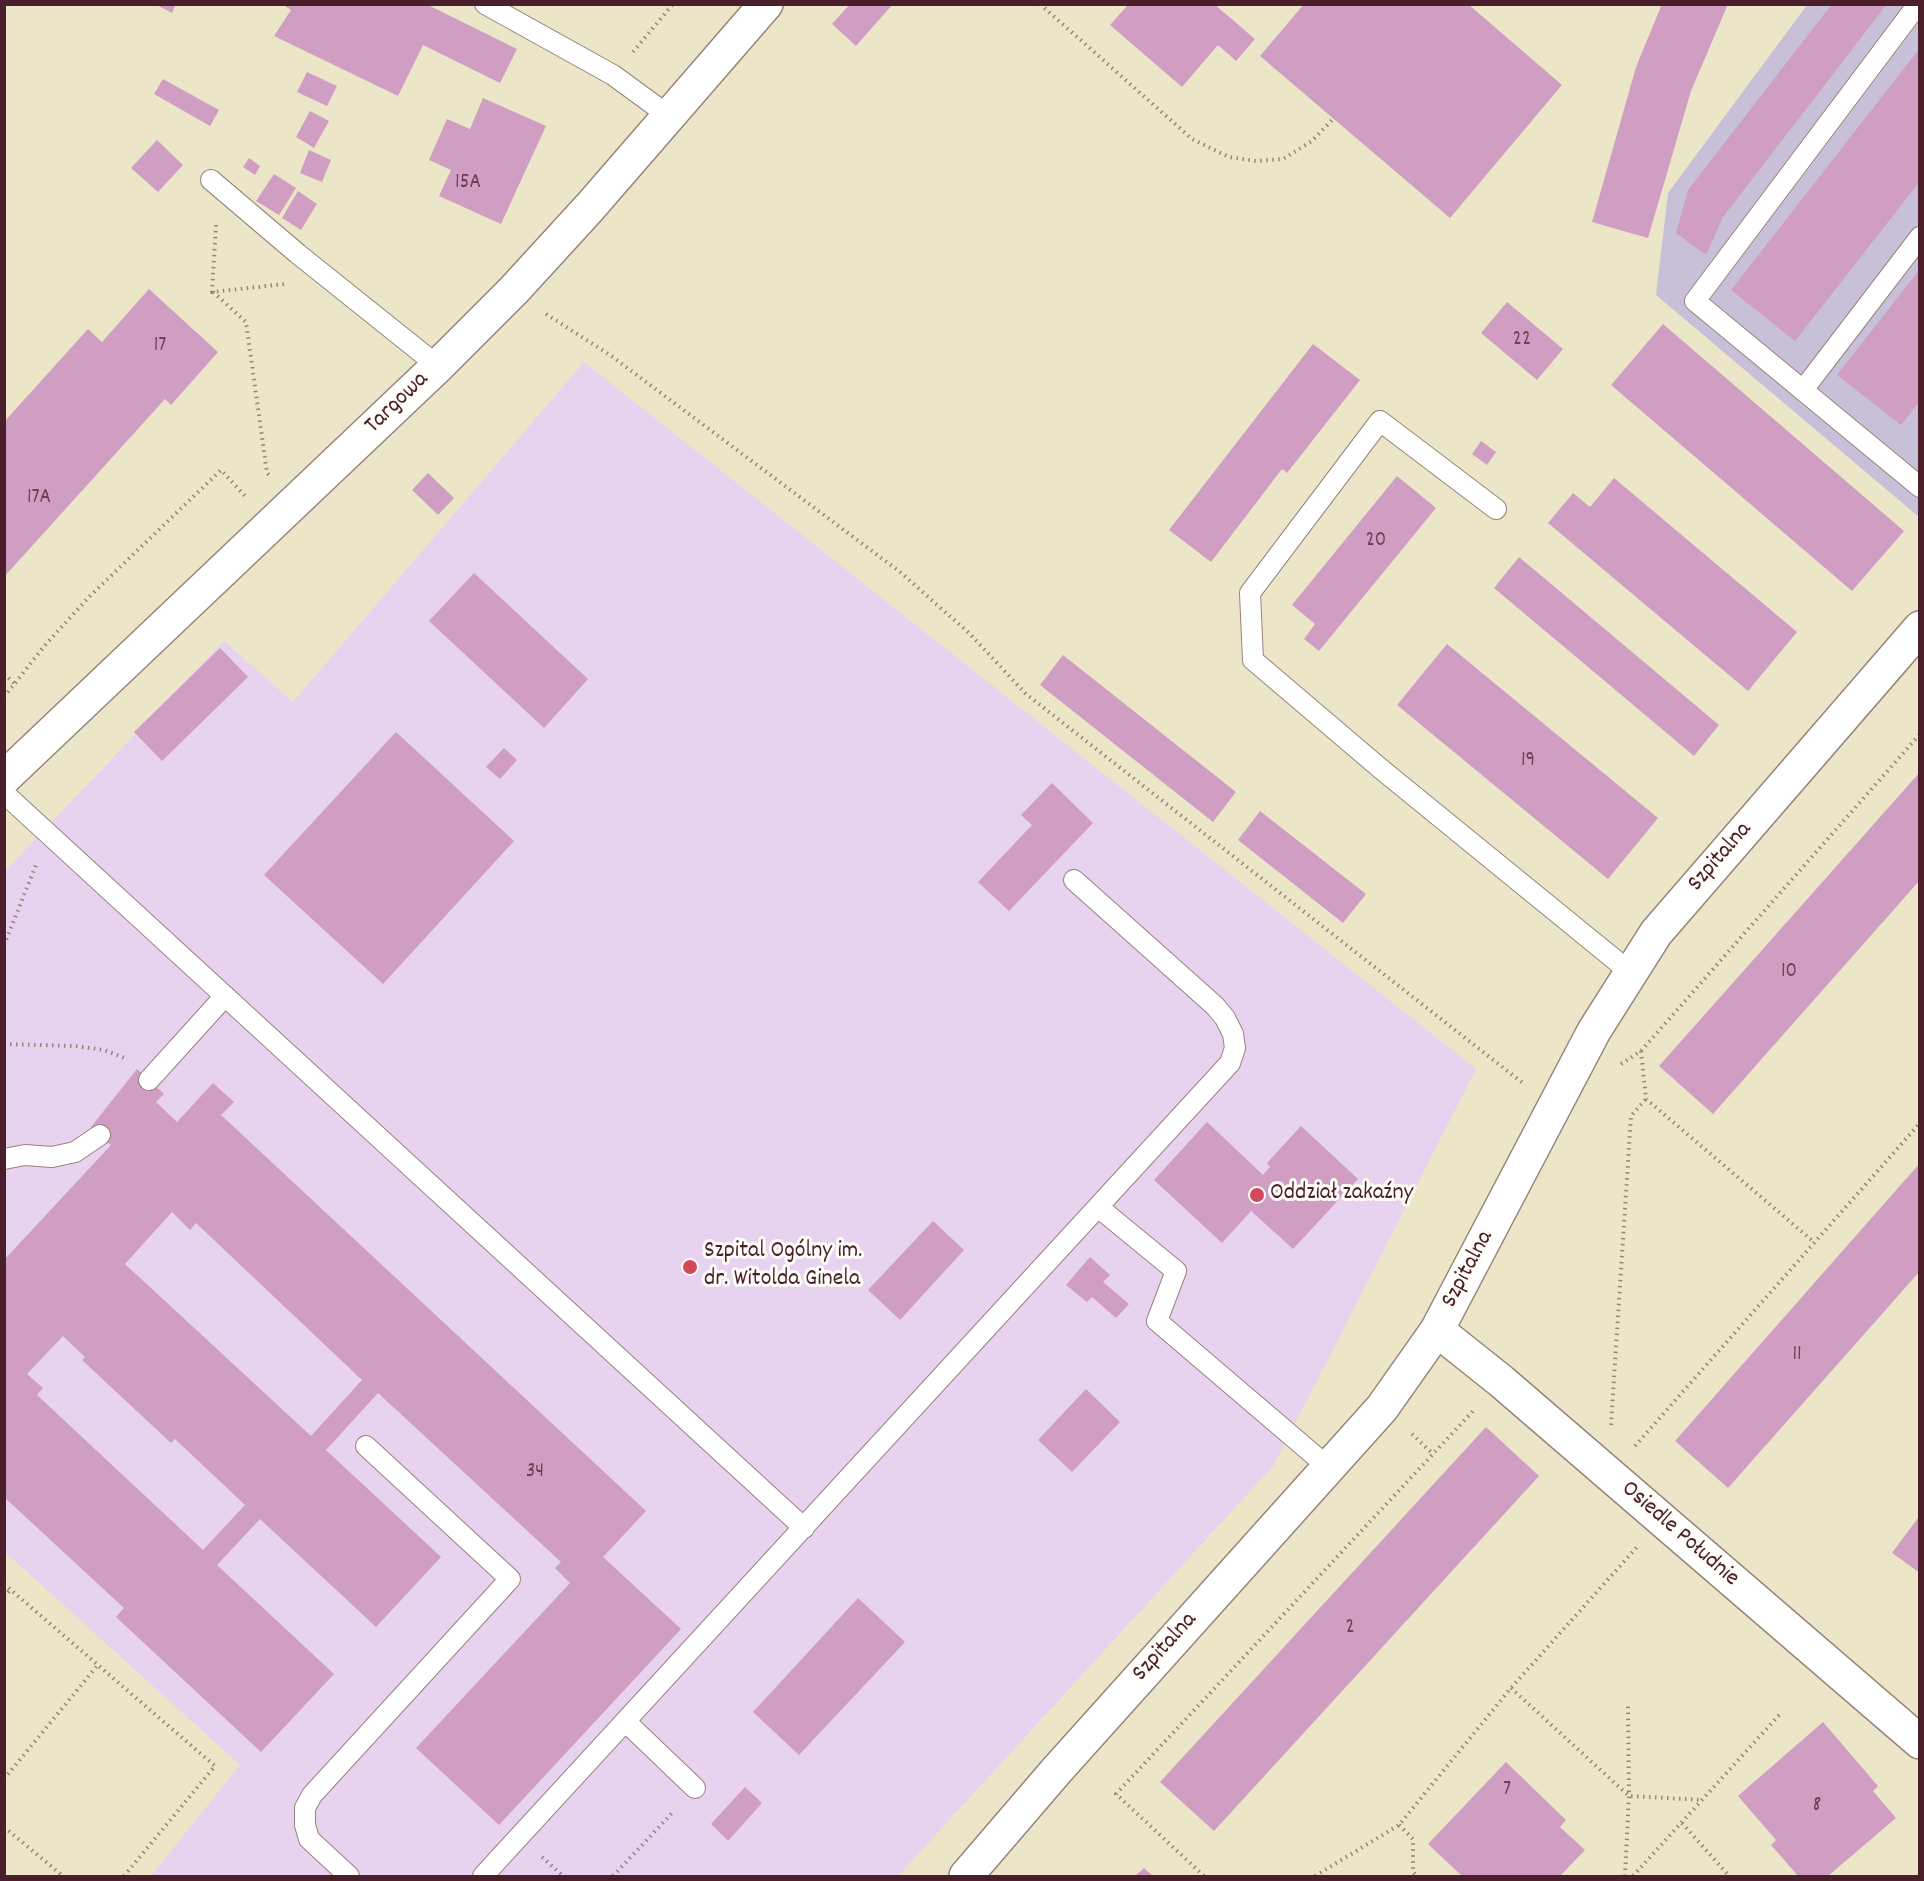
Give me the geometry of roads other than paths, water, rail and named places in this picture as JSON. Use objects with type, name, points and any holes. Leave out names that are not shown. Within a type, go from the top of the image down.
[{"type":"street","name":"Targowa","points":[[4,778],[438,366],[514,290],[590,207],[766,4]]},
{"type":"street","name":"Szpitalna","points":[[966,1876],[1057,1770],[1382,1408],[1437,1330],[1594,1031],[1656,933],[1920,628]]},
{"type":"street","name":"Osiedle Południe","points":[[1437,1330],[1501,1381],[1920,1742]]},
{"type":"lane","points":[[485,4],[613,75],[669,116]]},
{"type":"lane","points":[[1918,4],[1695,302],[1918,482]]},
{"type":"lane","points":[[214,184],[438,366]]},
{"type":"lane","points":[[1803,390],[1920,237]]},
{"type":"lane","points":[[1496,509],[1380,421],[1250,593],[1253,660],[1381,769],[1630,972]]},
{"type":"lane","points":[[4,793],[804,1528]]},
{"type":"lane","points":[[483,1876],[1230,1063],[1235,1048],[1233,1034],[1225,1018],[1215,1006],[1074,880]]},
{"type":"lane","points":[[154,1075],[225,996]]},
{"type":"lane","points":[[4,1159],[25,1155],[52,1157],[75,1152],[100,1135]]},
{"type":"lane","points":[[1098,1207],[1176,1271],[1157,1321],[1328,1467]]},
{"type":"lane","points":[[349,1876],[309,1839],[305,1825],[306,1808],[312,1795],[510,1579],[366,1446]]},
{"type":"lane","points":[[626,1722],[695,1788]]},
{"type":"place","name":"Oddział zakaźny","points":[[1257,1195]]},
{"type":"place","name":"Szpital Ogólny im. dr. Witolda Ginela","points":[[690,1267]]}]
